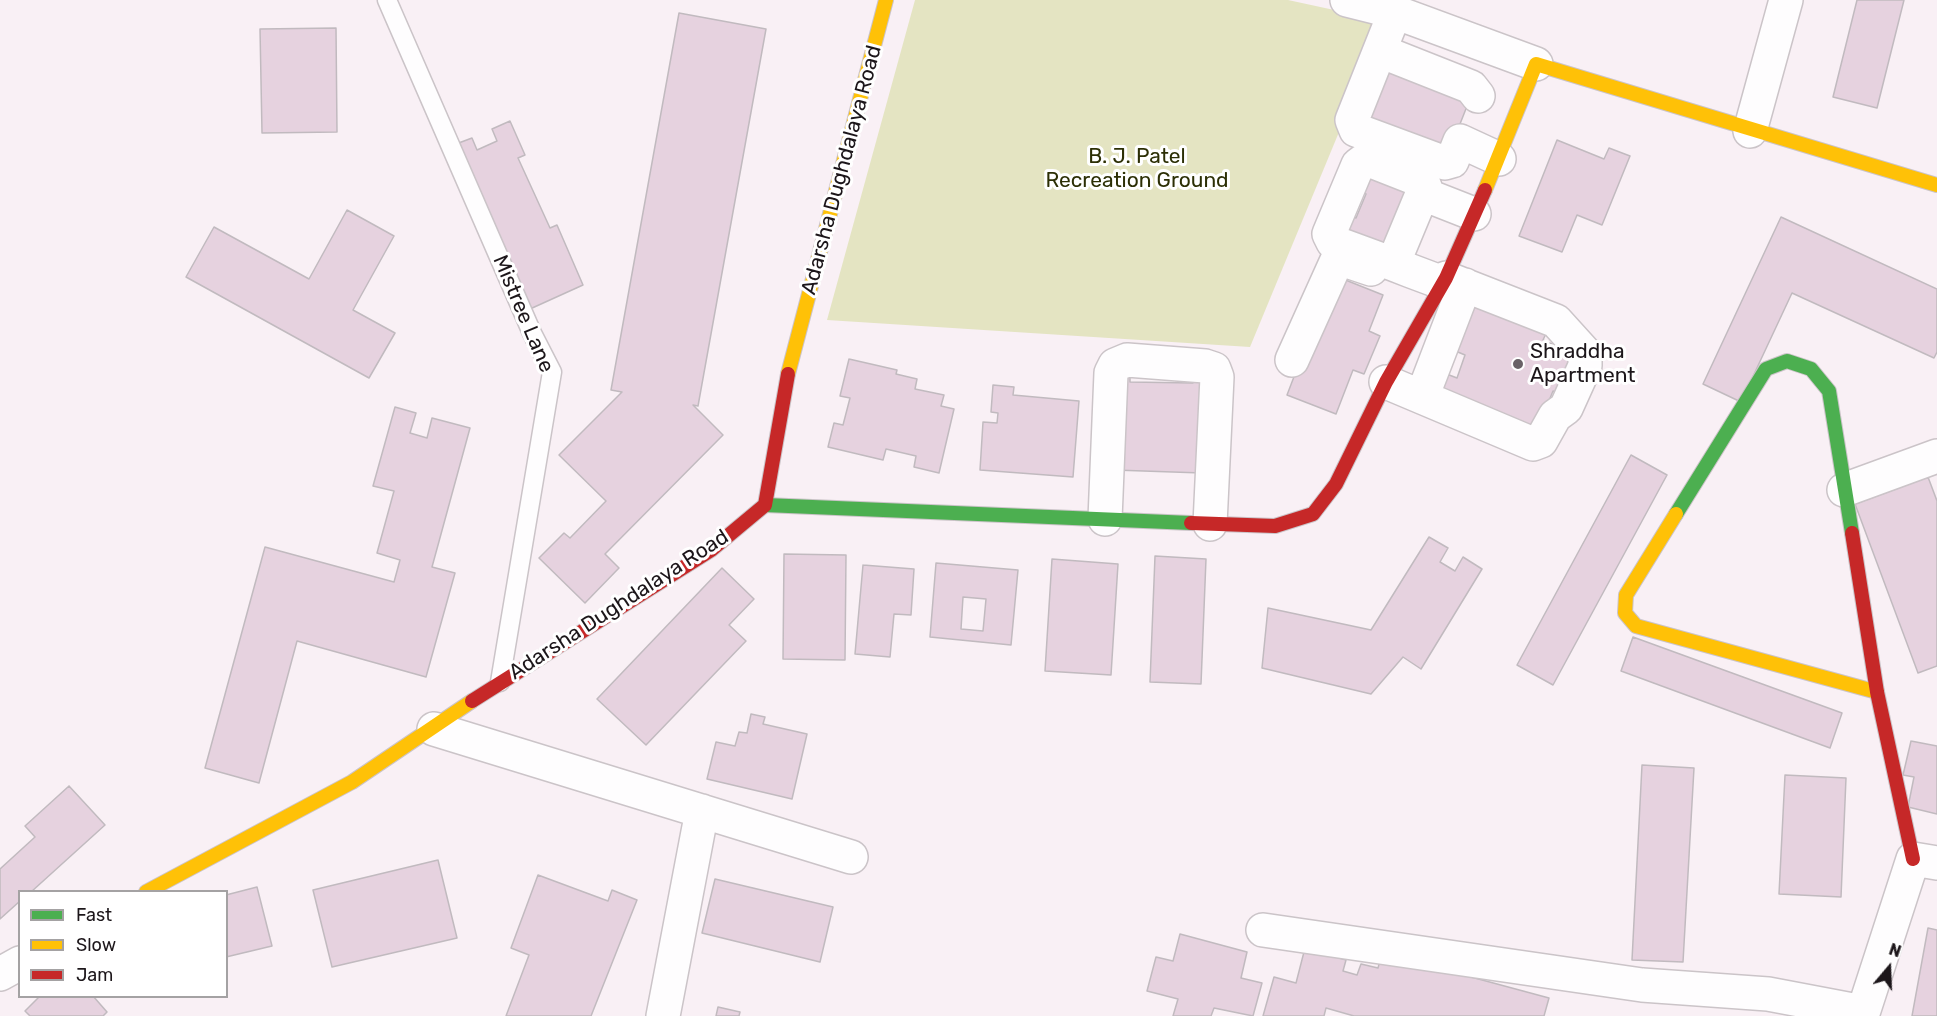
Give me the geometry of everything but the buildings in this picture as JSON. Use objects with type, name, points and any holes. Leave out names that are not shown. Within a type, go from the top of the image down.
[{"type":"street","name":"Adarsha Dughdalaya Road","points":[[148,890],[352,782],[434,729],[500,682],[711,550],[765,505],[783,394],[886,0]]},
{"type":"street","points":[[1347,0],[1395,12],[1536,64],[1750,131],[1937,185]]},
{"type":"street","points":[[1750,131],[1786,0]]},
{"type":"street","points":[[1395,12],[1352,120],[1356,130],[1445,163],[1452,161],[1463,134],[1499,159]]},
{"type":"street","points":[[1380,51],[1471,87],[1478,96]]},
{"type":"street","points":[[1422,397],[1448,284],[1474,214],[1499,159],[1536,64]]},
{"type":"street","points":[[1386,382],[1533,444],[1541,441],[1555,416],[1566,408],[1585,366],[1584,353],[1556,321],[1448,284],[1393,264],[1333,242],[1329,234],[1358,165],[1366,159],[1422,181],[1425,187],[1393,264]]},
{"type":"street","points":[[1423,194],[1474,214]]},
{"type":"street","points":[[1292,360],[1338,258],[1448,284]]},
{"type":"street","points":[[765,505],[1275,526],[1314,514],[1335,484],[1386,382],[1448,284]]},
{"type":"street","points":[[1105,519],[1111,373],[1115,365],[1127,360],[1205,366],[1214,369],[1217,377],[1210,524]]},
{"type":"street","points":[[1263,930],[1642,985],[1768,994],[1862,1014],[1925,861],[1877,692],[1829,392],[1811,369],[1787,361],[1766,369],[1626,595],[1625,613],[1636,626],[1877,692]]},
{"type":"street","points":[[1844,490],[1937,456]]},
{"type":"street","points":[[434,729],[851,857]]},
{"type":"street","points":[[663,1016],[702,811]]},
{"type":"street","points":[[0,974],[18,964]]},
{"type":"lane","name":"Mistree Lane","points":[[387,0],[532,333],[552,372],[500,682]]},
{"type":"green space","name":"B. J. Patel Recreation Ground","points":[[915,0],[1288,0],[1385,21],[1250,347],[827,320]]},
{"type":"traffic: fast","points":[[1676,514],[1766,369],[1787,361],[1811,369],[1829,391],[1852,533]]},
{"type":"traffic: fast","points":[[765,505],[1191,523]]},
{"type":"traffic: slow","points":[[788,374],[886,0]]},
{"type":"traffic: slow","points":[[1485,190],[1536,64],[1937,185]]},
{"type":"traffic: slow","points":[[1676,514],[1626,595],[1625,613],[1636,626],[1877,692]]},
{"type":"traffic: slow","points":[[150,890],[352,782],[472,701]]},
{"type":"traffic: jam","points":[[1191,523],[1275,526],[1313,514],[1336,484],[1386,382],[1446,278],[1485,190]]},
{"type":"traffic: jam","points":[[472,701],[711,550],[765,505],[788,374]]},
{"type":"traffic: jam","points":[[1852,533],[1877,692],[1913,859]]},
{"type":"place","name":"Shraddha Apartment","points":[[1518,364]]}]
